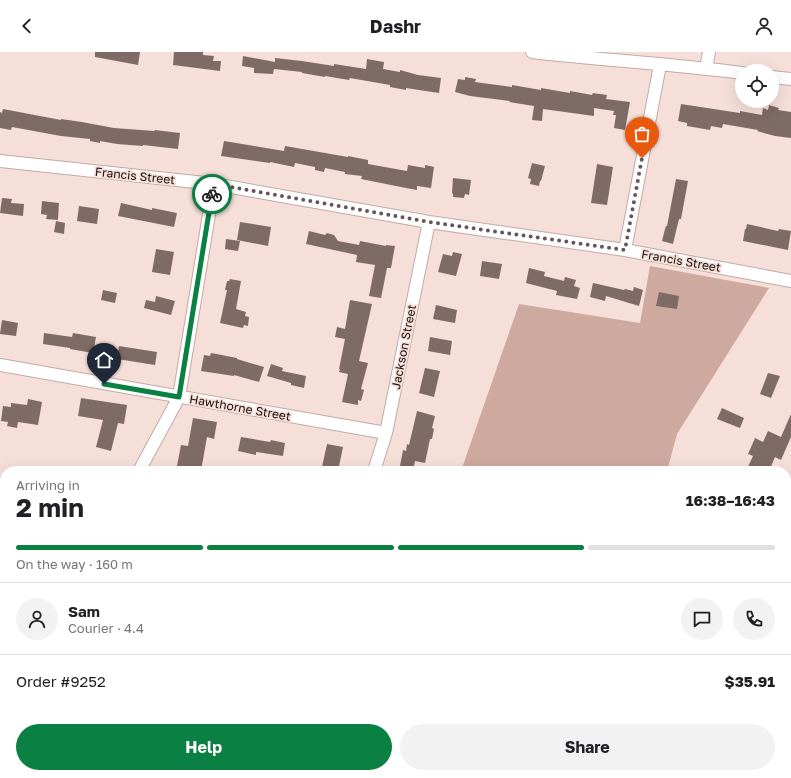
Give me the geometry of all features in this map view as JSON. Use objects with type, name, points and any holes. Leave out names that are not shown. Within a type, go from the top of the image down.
[{"type":"street","points":[[540,52],[735,72]]},
{"type":"street","points":[[706,69],[709,52]]},
{"type":"street","points":[[625,250],[660,65]]},
{"type":"street","points":[[779,78],[791,79]]},
{"type":"street","name":"Francis Street","points":[[0,161],[214,184],[429,222],[625,250],[791,281]]},
{"type":"street","points":[[142,466],[179,397],[214,184]]},
{"type":"street","name":"Jackson Street","points":[[376,466],[386,433],[429,222]]},
{"type":"street","name":"Hawthorne Street","points":[[0,366],[386,433]]},
{"type":"shaded area","points":[[650,266],[769,288],[677,434],[668,466],[463,466],[519,304],[640,323]]},
{"type":"building","points":[[95,52],[140,52],[138,65],[95,57]]},
{"type":"building","points":[[174,52],[203,52],[203,55],[214,56],[213,61],[221,61],[220,71],[173,65]]},
{"type":"building","points":[[243,56],[275,62],[275,58],[366,69],[367,59],[384,62],[383,69],[400,72],[400,70],[418,75],[441,78],[439,93],[406,88],[406,90],[390,87],[390,85],[350,78],[349,80],[325,77],[302,72],[274,69],[273,74],[254,73],[254,68],[242,66]]},
{"type":"building","points":[[465,77],[476,79],[475,82],[512,87],[512,85],[541,90],[541,88],[570,93],[570,91],[592,95],[593,93],[607,95],[606,99],[630,102],[625,130],[614,128],[616,115],[613,115],[614,111],[594,108],[594,116],[543,109],[542,121],[532,120],[534,106],[509,102],[510,101],[470,96],[455,92],[458,79],[465,80]]},
{"type":"building","points":[[681,104],[762,115],[763,108],[768,110],[768,108],[779,108],[778,110],[791,112],[791,138],[775,136],[757,131],[758,130],[723,124],[722,128],[711,126],[710,130],[687,126],[687,123],[678,121]]},
{"type":"building","points":[[3,109],[114,128],[180,133],[178,149],[117,144],[100,141],[100,143],[90,141],[90,139],[61,136],[12,127],[11,130],[0,128],[0,112],[2,113]]},
{"type":"building","points":[[224,141],[284,151],[285,146],[348,156],[368,160],[368,164],[407,171],[408,165],[425,168],[425,165],[434,167],[431,188],[417,186],[417,190],[406,188],[361,179],[362,176],[345,174],[345,172],[325,168],[324,172],[315,170],[315,167],[295,163],[294,167],[270,162],[221,156]]},
{"type":"building","points":[[532,163],[545,166],[539,186],[530,184],[531,179],[528,178]]},
{"type":"building","points":[[597,164],[613,167],[607,205],[591,203]]},
{"type":"building","points":[[453,178],[471,180],[469,195],[465,194],[464,198],[453,197]]},
{"type":"building","points":[[676,179],[688,181],[681,219],[679,219],[673,244],[662,241],[667,226]]},
{"type":"building","points":[[2,198],[12,199],[11,203],[24,204],[23,216],[0,213]]},
{"type":"building","points":[[42,201],[59,203],[58,220],[46,219],[47,215],[41,214]]},
{"type":"building","points":[[121,203],[152,210],[152,208],[177,213],[174,227],[118,216]]},
{"type":"building","points":[[79,206],[99,209],[97,224],[77,221]]},
{"type":"building","points":[[56,221],[65,223],[64,234],[54,232]]},
{"type":"building","points":[[240,222],[271,227],[268,246],[237,240]]},
{"type":"building","points":[[747,224],[778,231],[779,229],[791,231],[788,250],[743,241]]},
{"type":"building","points":[[309,231],[325,235],[327,233],[334,235],[338,241],[359,245],[360,241],[386,246],[395,246],[391,268],[387,268],[381,298],[369,296],[375,265],[356,262],[357,255],[306,244]]},
{"type":"building","points":[[226,239],[240,241],[238,251],[225,249]]},
{"type":"building","points":[[156,249],[174,252],[170,275],[152,272]]},
{"type":"building","points":[[453,252],[462,254],[456,276],[438,272],[443,254],[452,256]]},
{"type":"building","points":[[482,261],[502,264],[499,279],[480,276]]},
{"type":"building","points":[[529,268],[545,272],[544,276],[564,281],[565,277],[576,280],[574,286],[580,288],[577,299],[556,295],[557,291],[526,283]]},
{"type":"building","points":[[230,279],[241,281],[236,309],[246,312],[245,316],[249,317],[248,326],[244,325],[243,328],[220,323],[227,290],[225,290],[227,281]]},
{"type":"building","points":[[593,283],[624,290],[633,291],[634,287],[643,290],[639,306],[606,296],[605,301],[590,297]]},
{"type":"building","points":[[103,290],[117,293],[115,303],[101,300]]},
{"type":"building","points":[[659,292],[679,296],[677,309],[656,306]]},
{"type":"building","points":[[156,296],[175,301],[171,315],[144,308],[146,300],[155,302]]},
{"type":"building","points":[[350,300],[372,304],[359,361],[368,363],[361,389],[364,390],[361,401],[358,400],[358,405],[342,402],[348,374],[339,372],[345,339],[335,337],[337,327],[345,329]]},
{"type":"building","points":[[436,305],[457,310],[455,323],[433,319]]},
{"type":"building","points":[[2,320],[18,323],[16,336],[0,334]]},
{"type":"building","points":[[44,333],[72,337],[73,333],[96,337],[93,353],[43,344]]},
{"type":"building","points":[[430,337],[452,341],[450,355],[428,351]]},
{"type":"building","points":[[119,346],[157,352],[155,365],[117,359]]},
{"type":"building","points":[[211,353],[237,358],[264,367],[259,382],[234,375],[201,371],[204,355],[210,356]]},
{"type":"building","points":[[271,364],[283,368],[282,371],[306,376],[304,388],[267,376]]},
{"type":"building","points":[[425,368],[440,371],[434,397],[419,393]]},
{"type":"building","points":[[768,373],[780,376],[771,398],[760,394]]},
{"type":"building","points":[[81,398],[127,405],[124,424],[118,423],[111,451],[96,447],[103,420],[78,416]]},
{"type":"building","points":[[28,399],[42,402],[38,425],[18,422],[17,428],[7,426],[8,422],[1,421],[3,406],[11,407],[11,403],[27,405]]},
{"type":"building","points":[[722,408],[744,418],[740,428],[717,419]]},
{"type":"building","points":[[417,411],[435,416],[432,428],[434,429],[432,439],[430,439],[425,463],[415,461],[414,466],[400,466],[403,450],[406,451],[407,444],[409,445]]},
{"type":"building","points":[[791,414],[791,437],[781,460],[775,457],[771,466],[748,466],[753,456],[748,454],[755,438],[763,442],[768,431],[781,437]]},
{"type":"building","points":[[193,418],[217,422],[214,439],[207,437],[202,466],[177,466],[181,445],[188,446]]},
{"type":"building","points":[[241,437],[285,443],[283,456],[256,452],[256,455],[238,451]]},
{"type":"building","points":[[327,444],[343,447],[339,466],[322,466]]},
{"type":"way so far","points":[[212,194],[214,184],[429,222],[625,250],[642,158]]},
{"type":"route","points":[[104,384],[179,397],[212,194]]}]
